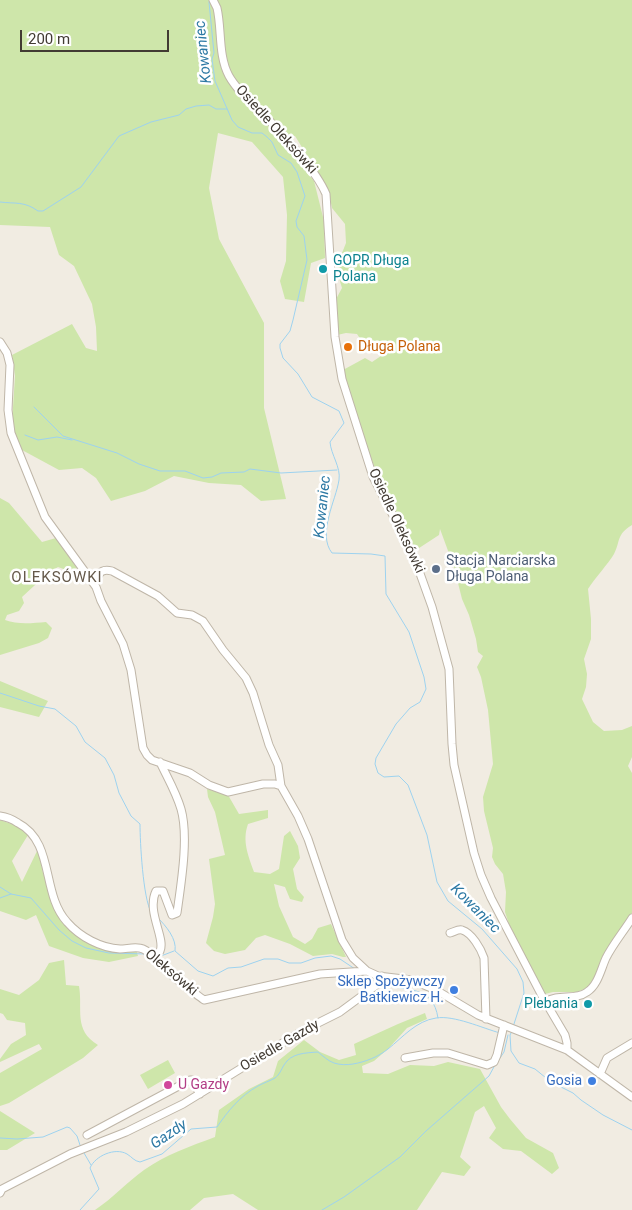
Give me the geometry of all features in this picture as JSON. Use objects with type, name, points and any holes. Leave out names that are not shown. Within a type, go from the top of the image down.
[{"type":"street","name":"Osiedle Oleksówki","points":[[212,0],[218,8],[224,63],[229,76],[246,98],[316,175],[326,194],[335,337],[342,380],[374,477],[413,554],[434,614],[446,657],[450,678],[454,765],[477,864],[491,898],[561,1028],[567,1043],[567,1050]]},
{"type":"street","points":[[0,342],[7,353],[10,365],[8,410],[11,433],[45,517],[93,583],[117,630],[128,658],[143,748],[147,755],[190,773],[209,785],[228,792],[263,784],[281,786]]},
{"type":"street","points":[[93,583],[105,569],[112,571],[158,596],[177,613],[192,615],[203,621],[222,650],[246,678],[254,693],[269,745],[278,765],[281,786],[298,816],[308,839],[342,940],[354,958],[367,972]]},
{"type":"street","points":[[154,957],[160,952],[161,944],[153,915],[154,896],[156,891],[163,891],[172,915],[177,913],[177,902],[182,879],[184,826],[177,797],[160,762]]},
{"type":"street","name":"Oleksówki","points":[[0,816],[26,827],[38,841],[53,898],[66,922],[98,945],[118,949],[141,947],[154,957],[169,973],[204,1000],[320,974],[367,972],[380,980]]},
{"type":"street","points":[[546,1002],[557,997],[579,996],[587,992],[595,983],[610,952],[632,918]]},
{"type":"street","points":[[450,933],[459,930],[463,931],[482,950],[484,958],[486,1019]]},
{"type":"street","points":[[380,980],[412,980],[426,984],[486,1019],[567,1050],[632,1097]]},
{"type":"street","name":"Osiedle Gazdy","points":[[1,1190],[70,1154],[134,1128],[183,1104],[302,1031],[340,1012],[380,980]]},
{"type":"street","points":[[405,1058],[432,1053],[448,1053],[487,1065],[494,1062],[504,1027]]},
{"type":"street","points":[[557,1045],[561,1036],[561,1028]]},
{"type":"street","points":[[600,1074],[607,1058],[632,1042]]},
{"type":"street","points":[[87,1135],[190,1080],[192,1080],[200,1094]]},
{"type":"green space","points":[[0,0],[632,0],[632,525],[623,532],[614,554],[588,589],[591,639],[584,659],[587,674],[586,687],[582,699],[593,722],[604,731],[622,730],[632,726],[632,757],[628,766],[632,773],[632,913],[605,953],[599,971],[587,988],[577,992],[545,994],[509,924],[505,912],[506,892],[503,874],[492,857],[493,848],[484,811],[483,797],[493,764],[488,710],[477,667],[483,656],[478,652],[469,615],[462,599],[454,567],[440,529],[439,535],[413,552],[384,493],[362,433],[343,370],[365,358],[372,362],[381,356],[373,342],[365,346],[357,334],[346,333],[337,335],[335,301],[342,288],[336,268],[346,243],[345,224],[332,208],[328,189],[295,136],[276,135],[314,181],[324,221],[325,258],[311,263],[304,302],[285,299],[280,281],[286,261],[287,215],[283,177],[252,142],[218,133],[209,188],[219,239],[264,323],[264,408],[286,499],[261,501],[241,485],[209,483],[174,476],[145,491],[111,501],[96,478],[82,468],[59,470],[22,450],[14,433],[12,423],[15,376],[12,355],[72,324],[86,348],[97,351],[96,327],[92,304],[74,266],[59,255],[50,227],[0,225]]},
{"type":"green space","points":[[0,498],[9,503],[42,542],[56,538],[77,568],[69,571],[58,567],[47,574],[22,597],[24,603],[19,611],[7,615],[5,620],[15,623],[46,622],[52,628],[48,638],[39,643],[0,655]]},
{"type":"green space","points":[[0,681],[48,701],[39,717],[0,707]]},
{"type":"green space","points":[[207,789],[228,795],[239,814],[268,810],[268,818],[248,824],[246,830],[247,848],[254,872],[270,874],[279,869],[284,836],[290,831],[298,846],[300,858],[293,869],[297,889],[304,897],[302,902],[290,899],[285,887],[274,884],[279,906],[293,937],[305,944],[312,939],[318,928],[331,924],[346,957],[332,954],[313,956],[290,944],[265,935],[256,938],[245,950],[225,954],[214,951],[206,943],[215,904],[209,859],[225,855],[215,812],[208,797]]},
{"type":"green space","points":[[0,820],[20,827],[28,835],[12,861],[22,882],[38,849],[43,873],[59,914],[88,942],[136,949],[138,956],[109,962],[83,958],[49,946],[36,915],[26,920],[0,911]]},
{"type":"green space","points":[[64,960],[66,985],[79,986],[82,1026],[90,1039],[98,1045],[83,1058],[9,1103],[0,1106],[0,1073],[42,1049],[39,1044],[0,1062],[0,1059],[11,1044],[26,1035],[25,1023],[7,1020],[0,1013],[0,989],[19,995],[39,980],[49,963]]},
{"type":"green space","points":[[425,1013],[427,1019],[407,1028],[374,1061],[362,1066],[363,1073],[388,1074],[410,1065],[434,1066],[448,1062],[480,1069],[501,1107],[526,1138],[553,1153],[559,1168],[552,1174],[521,1151],[503,1149],[489,1138],[496,1128],[484,1106],[475,1112],[460,1157],[471,1167],[464,1176],[442,1172],[417,1210],[258,1210],[233,1194],[204,1198],[190,1210],[95,1210],[152,1165],[178,1151],[215,1137],[219,1110],[249,1089],[273,1077],[278,1061],[304,1040],[320,1052],[339,1060],[356,1055],[354,1044]]},
{"type":"green space","points":[[168,1060],[175,1073],[148,1089],[140,1075]]},
{"type":"green space","points":[[0,1111],[35,1133],[7,1150],[0,1150]]},
{"type":"waterway","name":"Kowaniec","points":[[209,2],[215,81],[232,120],[238,127],[252,133],[262,133],[272,142],[278,155],[291,163],[297,172],[305,196],[296,221],[297,227],[304,236],[307,260],[290,331],[280,344],[280,348],[283,358],[298,374],[312,397],[339,411],[344,423],[330,442],[339,480],[327,527],[328,545],[332,553],[385,556],[386,594],[409,632],[424,677],[426,689],[420,702],[410,708],[396,724],[376,758],[375,764],[378,773],[384,777],[399,776],[408,785],[427,835],[437,882],[448,901],[482,929],[517,969],[523,982],[524,993],[513,1027]]},
{"type":"waterway","points":[[0,202],[20,203],[38,211],[43,211],[81,187],[119,136],[151,122],[179,115],[186,109],[196,106],[209,105],[216,109],[227,109]]},
{"type":"waterway","points":[[34,407],[63,436],[117,453],[139,464],[160,471],[185,471],[203,478],[221,473],[244,472],[250,469],[281,473],[337,470]]},
{"type":"waterway","points":[[25,435],[38,440],[57,437],[72,440]]},
{"type":"waterway","points":[[0,693],[39,706],[55,709],[76,726],[85,742],[105,758],[114,775],[119,793],[131,816],[140,824],[144,883],[151,912]]},
{"type":"waterway","points":[[0,887],[11,894],[31,898],[59,930],[72,941],[86,948],[109,953],[146,954]]},
{"type":"waterway","points":[[0,898],[11,894]]},
{"type":"waterway","points":[[158,918],[173,937],[175,951],[198,971],[213,976],[228,968],[241,967],[264,959],[278,959],[289,963],[301,963],[315,958],[331,956],[340,959],[355,969]]},
{"type":"waterway","points":[[161,956],[174,951]]},
{"type":"waterway","points":[[359,974],[375,982]]},
{"type":"waterway","points":[[381,984],[424,994],[435,1007],[438,1018]]},
{"type":"waterway","name":"Gazdy","points":[[80,1210],[99,1189],[90,1168],[101,1156],[111,1152],[122,1152],[140,1162],[162,1154],[191,1129],[217,1127],[240,1099],[258,1086],[275,1078],[287,1061],[294,1056],[318,1052],[336,1064],[348,1065],[362,1062],[384,1052],[422,1022],[436,1018],[451,1018],[500,1033]]},
{"type":"waterway","name":"Kowaniec","points":[[512,1031],[510,1035],[511,1051],[519,1063],[535,1069],[551,1082],[573,1093],[603,1115],[632,1130]]},
{"type":"waterway","points":[[500,1058],[504,1052],[508,1035]]},
{"type":"waterway","points":[[322,1210],[344,1197],[400,1157],[426,1131],[489,1076],[495,1065]]},
{"type":"waterway","points":[[0,1138],[43,1137],[67,1127],[77,1136],[80,1145]]},
{"type":"waterway","points":[[84,1153],[91,1165]]},
{"type":"place","name":"GOPR Długa Polana","points":[[323,269]]},
{"type":"place","name":"Długa Polana","points":[[348,347]]},
{"type":"place","name":"Stacja Narciarska Długa Polana","points":[[436,569]]},
{"type":"place","name":"Sklep Spożywczy Batkiewicz H.","points":[[454,990]]},
{"type":"place","name":"Plebania","points":[[588,1004]]},
{"type":"place","name":"Gosia","points":[[592,1081]]},
{"type":"place","name":"U Gazdy","points":[[168,1085]]},
{"type":"district","name":"OLEKSÓWKI","points":[[57,578]]}]
